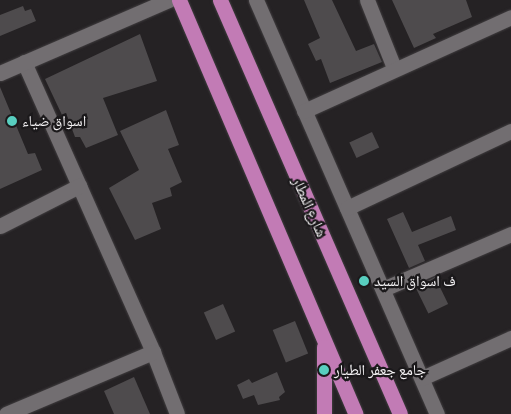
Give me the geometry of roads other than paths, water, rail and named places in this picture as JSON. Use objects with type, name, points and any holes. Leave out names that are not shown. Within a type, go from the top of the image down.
[{"type":"main road","points":[[179,0],[356,414]]},
{"type":"main road","name":"شارع المطار","points":[[220,0],[400,414]]},
{"type":"main road","points":[[324,340],[324,414]]},
{"type":"street","points":[[0,73],[169,0]]},
{"type":"street","points":[[256,0],[437,414]]},
{"type":"street","points":[[367,0],[394,68]]},
{"type":"street","points":[[304,111],[394,68],[511,17]]},
{"type":"street","points":[[24,62],[153,352],[177,414]]},
{"type":"street","points":[[347,208],[511,131]]},
{"type":"street","points":[[0,226],[80,186]]},
{"type":"street","points":[[383,289],[511,234]]},
{"type":"street","points":[[422,378],[511,338]]},
{"type":"street","points":[[6,414],[153,352]]},
{"type":"place","name":"اسواق ضياء","points":[[12,121]]},
{"type":"place","name":"ف اسواق السيد","points":[[364,281]]},
{"type":"place","name":"جامع جعفر الطيار","points":[[324,370]]}]
